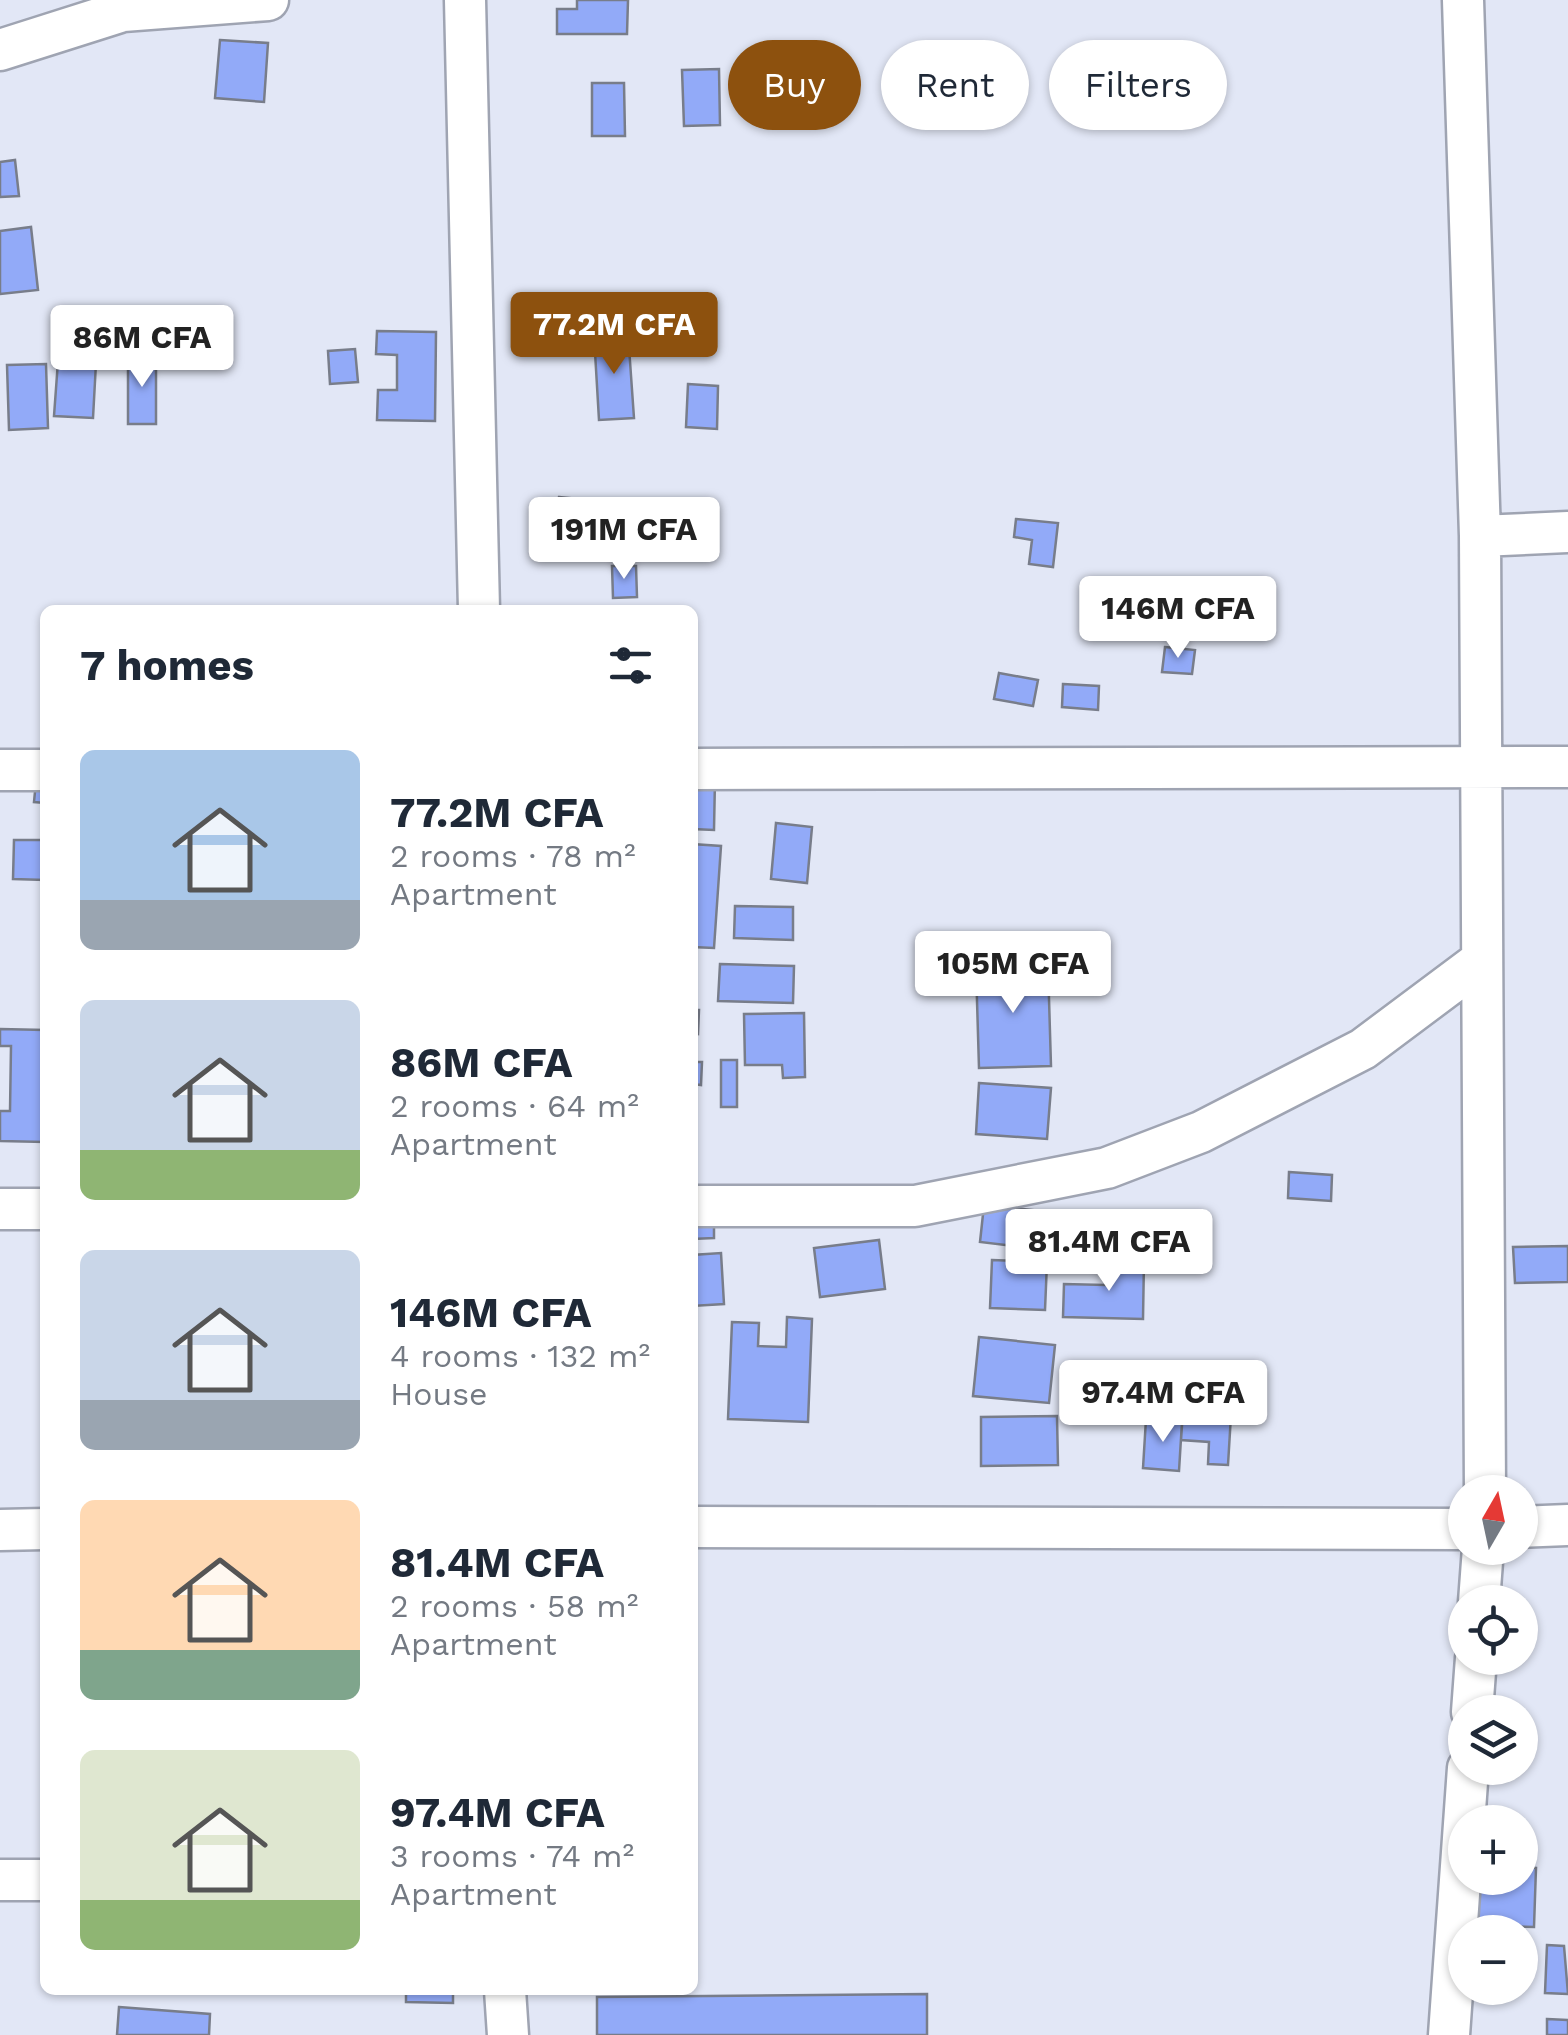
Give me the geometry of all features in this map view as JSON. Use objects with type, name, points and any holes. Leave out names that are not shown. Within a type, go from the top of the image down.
[{"type":"street","points":[[0,50],[123,12],[268,0]]},
{"type":"street","points":[[465,0],[479,605]]},
{"type":"street","points":[[1462,0],[1480,536],[1484,1475]]},
{"type":"street","points":[[1480,536],[1568,532]]},
{"type":"street","points":[[698,769],[1568,767]]},
{"type":"street","points":[[0,770],[40,770]]},
{"type":"street","points":[[698,1206],[914,1206],[1106,1168],[1201,1132],[1363,1049],[1482,960]]},
{"type":"street","points":[[0,1209],[40,1209]]},
{"type":"street","points":[[1538,1527],[1568,1525]]},
{"type":"street","points":[[698,1528],[1448,1529]]},
{"type":"street","points":[[0,1530],[40,1529]]},
{"type":"street","points":[[1449,2035],[1467,1785]]},
{"type":"street","points":[[0,1880],[40,1880]]},
{"type":"street","points":[[505,1995],[508,2035]]},
{"type":"building","points":[[577,0],[628,0],[627,34],[557,34],[557,9],[577,9]]},
{"type":"building","points":[[220,40],[268,43],[264,102],[215,98]]},
{"type":"building","points":[[719,69],[720,125],[684,126],[682,70]]},
{"type":"building","points":[[592,83],[624,83],[625,136],[592,136]]},
{"type":"building","points":[[15,160],[19,196],[0,197],[0,162]]},
{"type":"building","points":[[31,227],[38,290],[0,294],[0,231]]},
{"type":"building","points":[[377,331],[436,332],[435,421],[377,420],[378,390],[397,390],[397,355],[376,354]]},
{"type":"building","points":[[628,333],[634,418],[599,420],[594,335]]},
{"type":"building","points":[[355,349],[358,382],[330,384],[328,351]]},
{"type":"building","points":[[128,355],[156,355],[156,424],[128,424]]},
{"type":"building","points":[[58,361],[96,363],[93,418],[54,416]]},
{"type":"building","points":[[46,364],[48,428],[9,430],[7,365]]},
{"type":"building","points":[[688,384],[718,386],[717,429],[686,427]]},
{"type":"building","points":[[559,497],[629,504],[625,539],[555,532]]},
{"type":"building","points":[[1016,519],[1058,523],[1053,567],[1029,564],[1032,540],[1014,537]]},
{"type":"building","points":[[612,566],[636,566],[637,597],[613,598]]},
{"type":"building","points":[[1155,586],[1185,594],[1179,617],[1148,610]]},
{"type":"building","points":[[1204,593],[1224,594],[1222,617],[1202,615]]},
{"type":"building","points":[[1165,647],[1195,650],[1192,674],[1162,672]]},
{"type":"building","points":[[999,673],[1038,680],[1033,706],[994,699]]},
{"type":"building","points":[[1063,684],[1099,686],[1098,710],[1062,707]]},
{"type":"building","points":[[37,771],[40,771],[40,803],[34,802]]},
{"type":"building","points":[[698,779],[715,779],[714,830],[698,829]]},
{"type":"building","points":[[776,823],[812,827],[807,883],[771,879]]},
{"type":"building","points":[[14,840],[40,840],[40,880],[13,879]]},
{"type":"building","points":[[698,844],[721,846],[714,948],[698,947]]},
{"type":"building","points":[[735,906],[793,907],[793,940],[734,938]]},
{"type":"building","points":[[720,964],[794,966],[793,1003],[718,1001]]},
{"type":"building","points":[[1048,965],[1051,1066],[979,1068],[976,967]]},
{"type":"building","points":[[804,1013],[805,1077],[783,1078],[782,1065],[745,1065],[744,1014]]},
{"type":"building","points":[[0,1029],[40,1030],[40,1142],[0,1141],[0,1111],[10,1111],[11,1046],[0,1046]]},
{"type":"building","points":[[721,1060],[737,1060],[737,1107],[721,1107]]},
{"type":"building","points":[[698,1062],[702,1062],[701,1085],[698,1085]]},
{"type":"building","points":[[979,1083],[1051,1088],[1047,1139],[976,1134]]},
{"type":"building","points":[[1289,1172],[1332,1175],[1331,1201],[1288,1198]]},
{"type":"building","points":[[698,1198],[714,1213],[714,1238],[698,1239]]},
{"type":"building","points":[[984,1205],[1051,1212],[1047,1250],[980,1242]]},
{"type":"building","points":[[879,1240],[885,1289],[820,1297],[814,1248]]},
{"type":"building","points":[[1568,1246],[1568,1282],[1515,1283],[1513,1247]]},
{"type":"building","points":[[721,1253],[724,1304],[698,1306],[698,1255]]},
{"type":"building","points":[[1107,1259],[1144,1260],[1143,1319],[1063,1317],[1064,1284],[1106,1285]]},
{"type":"building","points":[[992,1260],[1047,1262],[1045,1310],[990,1308]]},
{"type":"building","points":[[787,1317],[812,1319],[808,1422],[728,1419],[732,1322],[759,1323],[758,1346],[786,1347]]},
{"type":"building","points":[[979,1337],[1055,1345],[1049,1403],[973,1396]]},
{"type":"building","points":[[1183,1411],[1231,1415],[1228,1465],[1208,1464],[1209,1442],[1181,1440]]},
{"type":"building","points":[[1057,1416],[1058,1465],[981,1466],[981,1417]]},
{"type":"building","points":[[1146,1419],[1182,1422],[1179,1471],[1143,1468]]},
{"type":"building","points":[[1479,1895],[1535,1895],[1534,1915],[1478,1915]]},
{"type":"building","points":[[1547,1945],[1564,1946],[1568,1994],[1545,1993]]},
{"type":"building","points":[[927,1994],[927,2035],[597,2035],[597,1997]]},
{"type":"building","points":[[406,1995],[453,1995],[453,2003],[406,2002]]},
{"type":"building","points":[[119,2007],[210,2014],[209,2035],[117,2035]]},
{"type":"building","points":[[1547,2019],[1568,2020],[1568,2035],[1547,2035]]}]
